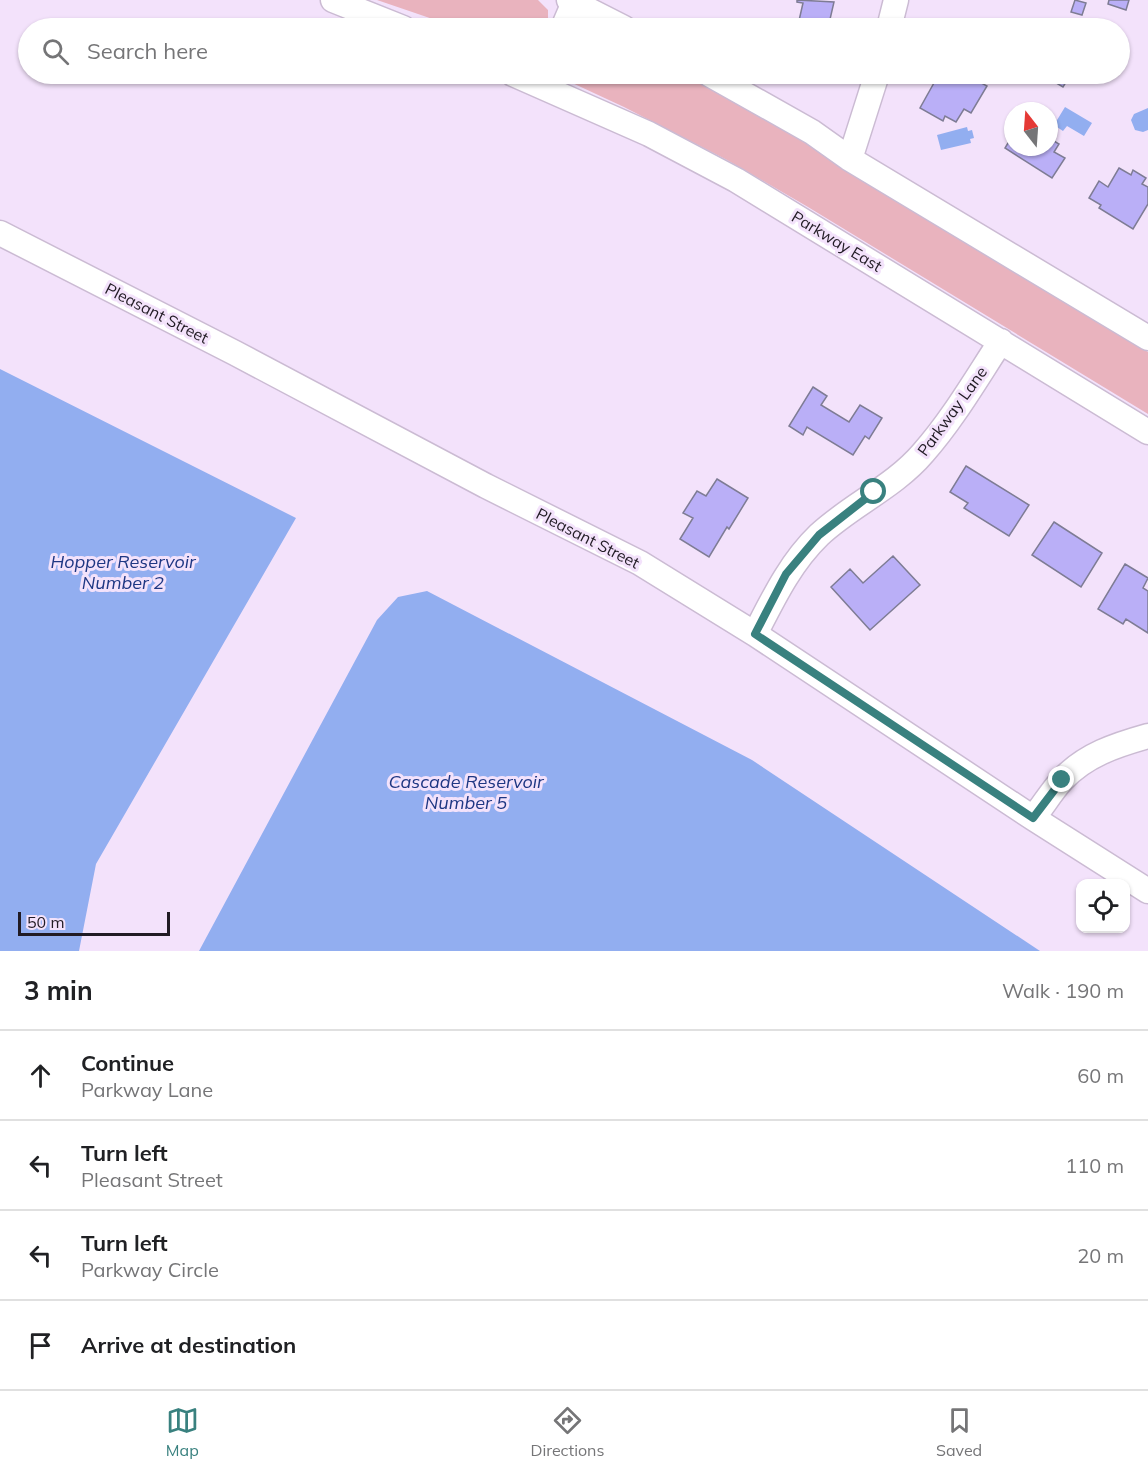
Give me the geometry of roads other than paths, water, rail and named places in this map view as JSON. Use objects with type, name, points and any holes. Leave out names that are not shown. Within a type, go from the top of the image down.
[{"type":"street","points":[[333,0],[378,18]]},
{"type":"street","points":[[892,18],[896,0]]},
{"type":"street","points":[[567,18],[573,1],[605,18]]},
{"type":"street","name":"Parkway East","points":[[551,84],[736,180],[1148,432]]},
{"type":"street","points":[[727,84],[812,132],[850,159],[1148,338]]},
{"type":"street","points":[[850,159],[873,84]]},
{"type":"street","name":"Pleasant Street","points":[[0,233],[235,353],[486,486],[640,563],[755,634],[1033,818],[1148,891]]},
{"type":"street","name":"Parkway Lane","points":[[755,634],[786,574],[819,535],[874,492],[901,475],[923,454],[961,403],[1001,341]]},
{"type":"street","points":[[1033,818],[1062,780],[1093,755],[1148,736]]},
{"type":"water","points":[[1065,107],[1092,123],[1084,136],[1067,126],[1063,131],[1058,128],[1058,118]]},
{"type":"water","points":[[1148,108],[1148,130],[1143,132],[1135,130],[1131,120],[1134,114]]},
{"type":"water","points":[[967,127],[968,131],[972,130],[974,138],[970,139],[971,143],[941,150],[937,135]]},
{"type":"water","name":"Hopper Reservoir Number 2","points":[[0,369],[296,518],[96,864],[79,951],[0,951]]},
{"type":"water","name":"Cascade Reservoir Number 5","points":[[427,591],[752,760],[1040,951],[199,951],[377,620],[398,597]]}]
